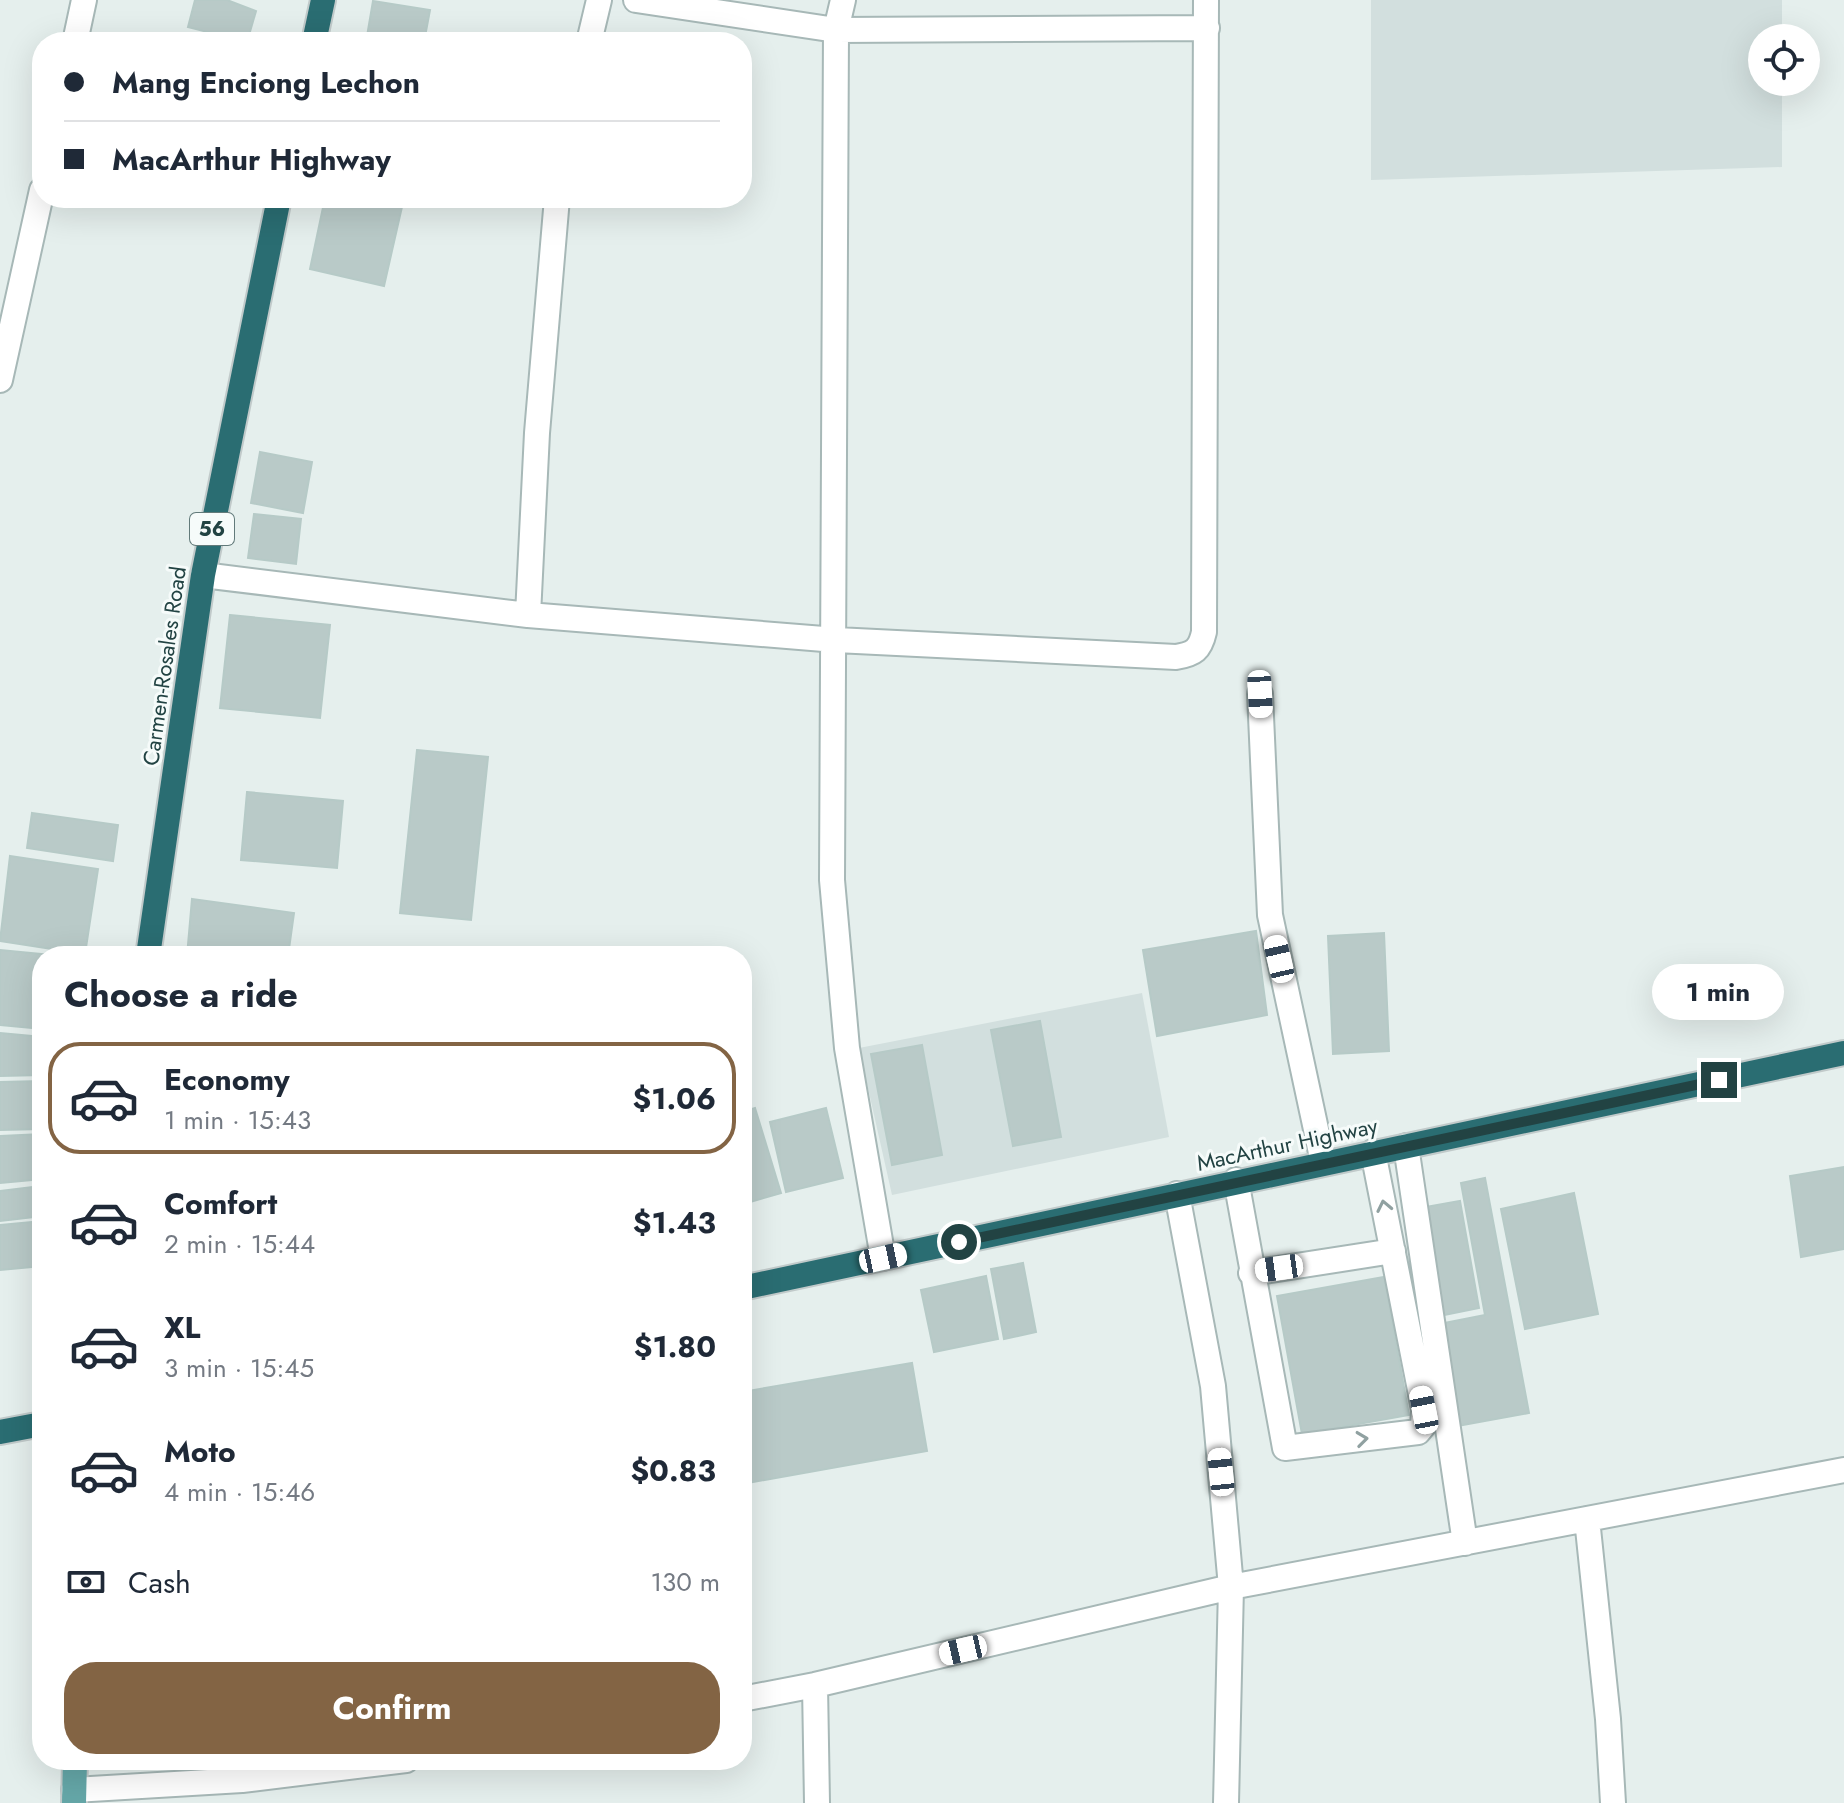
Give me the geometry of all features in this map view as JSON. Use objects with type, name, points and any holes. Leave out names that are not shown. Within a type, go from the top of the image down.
[{"type":"highway","points":[[316,32],[323,0]]},
{"type":"highway","name":"Carmen-Rosales Road","points":[[149,946],[203,575],[277,208]]},
{"type":"highway","name":"MacArthur Highway","points":[[752,1286],[1236,1180],[1844,1053]]},
{"type":"highway","points":[[0,1432],[32,1426]]},
{"type":"main road","points":[[74,1796],[75,1770]]},
{"type":"street","points":[[77,32],[84,0]]},
{"type":"street","points":[[591,32],[599,0]]},
{"type":"street","points":[[636,0],[836,30],[1207,28]]},
{"type":"street","points":[[843,0],[836,30],[836,640],[832,880],[840,987],[883,1258]]},
{"type":"street","points":[[203,575],[528,615],[836,640],[1176,657],[1193,654],[1201,645],[1206,0]]},
{"type":"street","points":[[0,380],[38,208]]},
{"type":"street","points":[[528,615],[537,433],[556,208]]},
{"type":"street","points":[[1260,694],[1270,915],[1323,1162]]},
{"type":"street","points":[[1406,1146],[1465,1543]]},
{"type":"street","points":[[1236,1180],[1285,1448],[1418,1432],[1423,1426],[1424,1410],[1373,1152]]},
{"type":"street","points":[[1177,1194],[1213,1386],[1231,1587],[1226,1803]]},
{"type":"street","points":[[1251,1273],[1393,1251]]},
{"type":"street","points":[[752,1697],[1231,1587],[1844,1470]]},
{"type":"street","points":[[1587,1519],[1608,1719],[1613,1803]]},
{"type":"street","points":[[815,1685],[817,1803]]},
{"type":"street","points":[[74,1796],[324,1770]]},
{"type":"shaded area","points":[[1371,0],[1782,0],[1782,24],[1748,24],[1748,96],[1782,96],[1782,167],[1371,180]]},
{"type":"shaded area","points":[[1142,993],[1169,1137],[892,1195],[859,1048]]},
{"type":"building","points":[[195,0],[227,0],[256,11],[250,32],[208,32],[188,27]]},
{"type":"building","points":[[373,1],[430,10],[426,32],[368,32]]},
{"type":"building","points":[[323,208],[402,208],[384,286],[310,269]]},
{"type":"building","points":[[260,452],[312,462],[303,513],[251,503]]},
{"type":"building","points":[[254,514],[301,519],[296,564],[248,558]]},
{"type":"building","points":[[230,615],[330,625],[320,718],[220,708]]},
{"type":"building","points":[[417,750],[488,757],[471,920],[400,913]]},
{"type":"building","points":[[247,792],[343,801],[337,868],[241,860]]},
{"type":"building","points":[[32,813],[118,825],[113,861],[27,848]]},
{"type":"building","points":[[10,856],[98,869],[86,946],[33,946],[0,941]]},
{"type":"building","points":[[192,899],[294,913],[289,946],[188,946]]},
{"type":"building","points":[[1256,931],[1267,1015],[1157,1036],[1143,950]]},
{"type":"building","points":[[1384,933],[1389,1051],[1333,1054],[1328,936]]},
{"type":"building","points":[[0,950],[32,953],[32,1028],[0,1025]]},
{"type":"building","points":[[1040,1021],[1061,1137],[1013,1146],[991,1030]]},
{"type":"building","points":[[0,1033],[32,1036],[32,1075],[0,1076]]},
{"type":"building","points":[[922,1045],[942,1155],[892,1165],[871,1054]]},
{"type":"building","points":[[32,1081],[32,1129],[0,1130],[0,1082]]},
{"type":"building","points":[[755,1108],[781,1193],[752,1201],[752,1109]]},
{"type":"building","points":[[826,1108],[843,1178],[786,1192],[770,1122]]},
{"type":"building","points":[[32,1134],[32,1180],[0,1183],[0,1136]]},
{"type":"building","points":[[1844,1167],[1844,1249],[1801,1257],[1790,1176]]},
{"type":"building","points":[[1485,1178],[1529,1413],[1457,1426],[1439,1324],[1485,1315],[1461,1183]]},
{"type":"building","points":[[32,1187],[32,1217],[0,1221],[0,1191]]},
{"type":"building","points":[[1574,1193],[1598,1314],[1525,1329],[1501,1209]]},
{"type":"building","points":[[1460,1201],[1479,1308],[1439,1316],[1420,1208]]},
{"type":"building","points":[[32,1222],[32,1267],[0,1270],[0,1225]]},
{"type":"building","points":[[1023,1263],[1036,1332],[1004,1339],[991,1269]]},
{"type":"building","points":[[986,1276],[998,1339],[934,1352],[921,1290]]},
{"type":"building","points":[[1384,1277],[1409,1415],[1302,1434],[1277,1296]]},
{"type":"building","points":[[912,1363],[927,1451],[752,1482],[752,1390]]},
{"type":"route","points":[[959,1242],[1236,1180],[1719,1080]]}]
